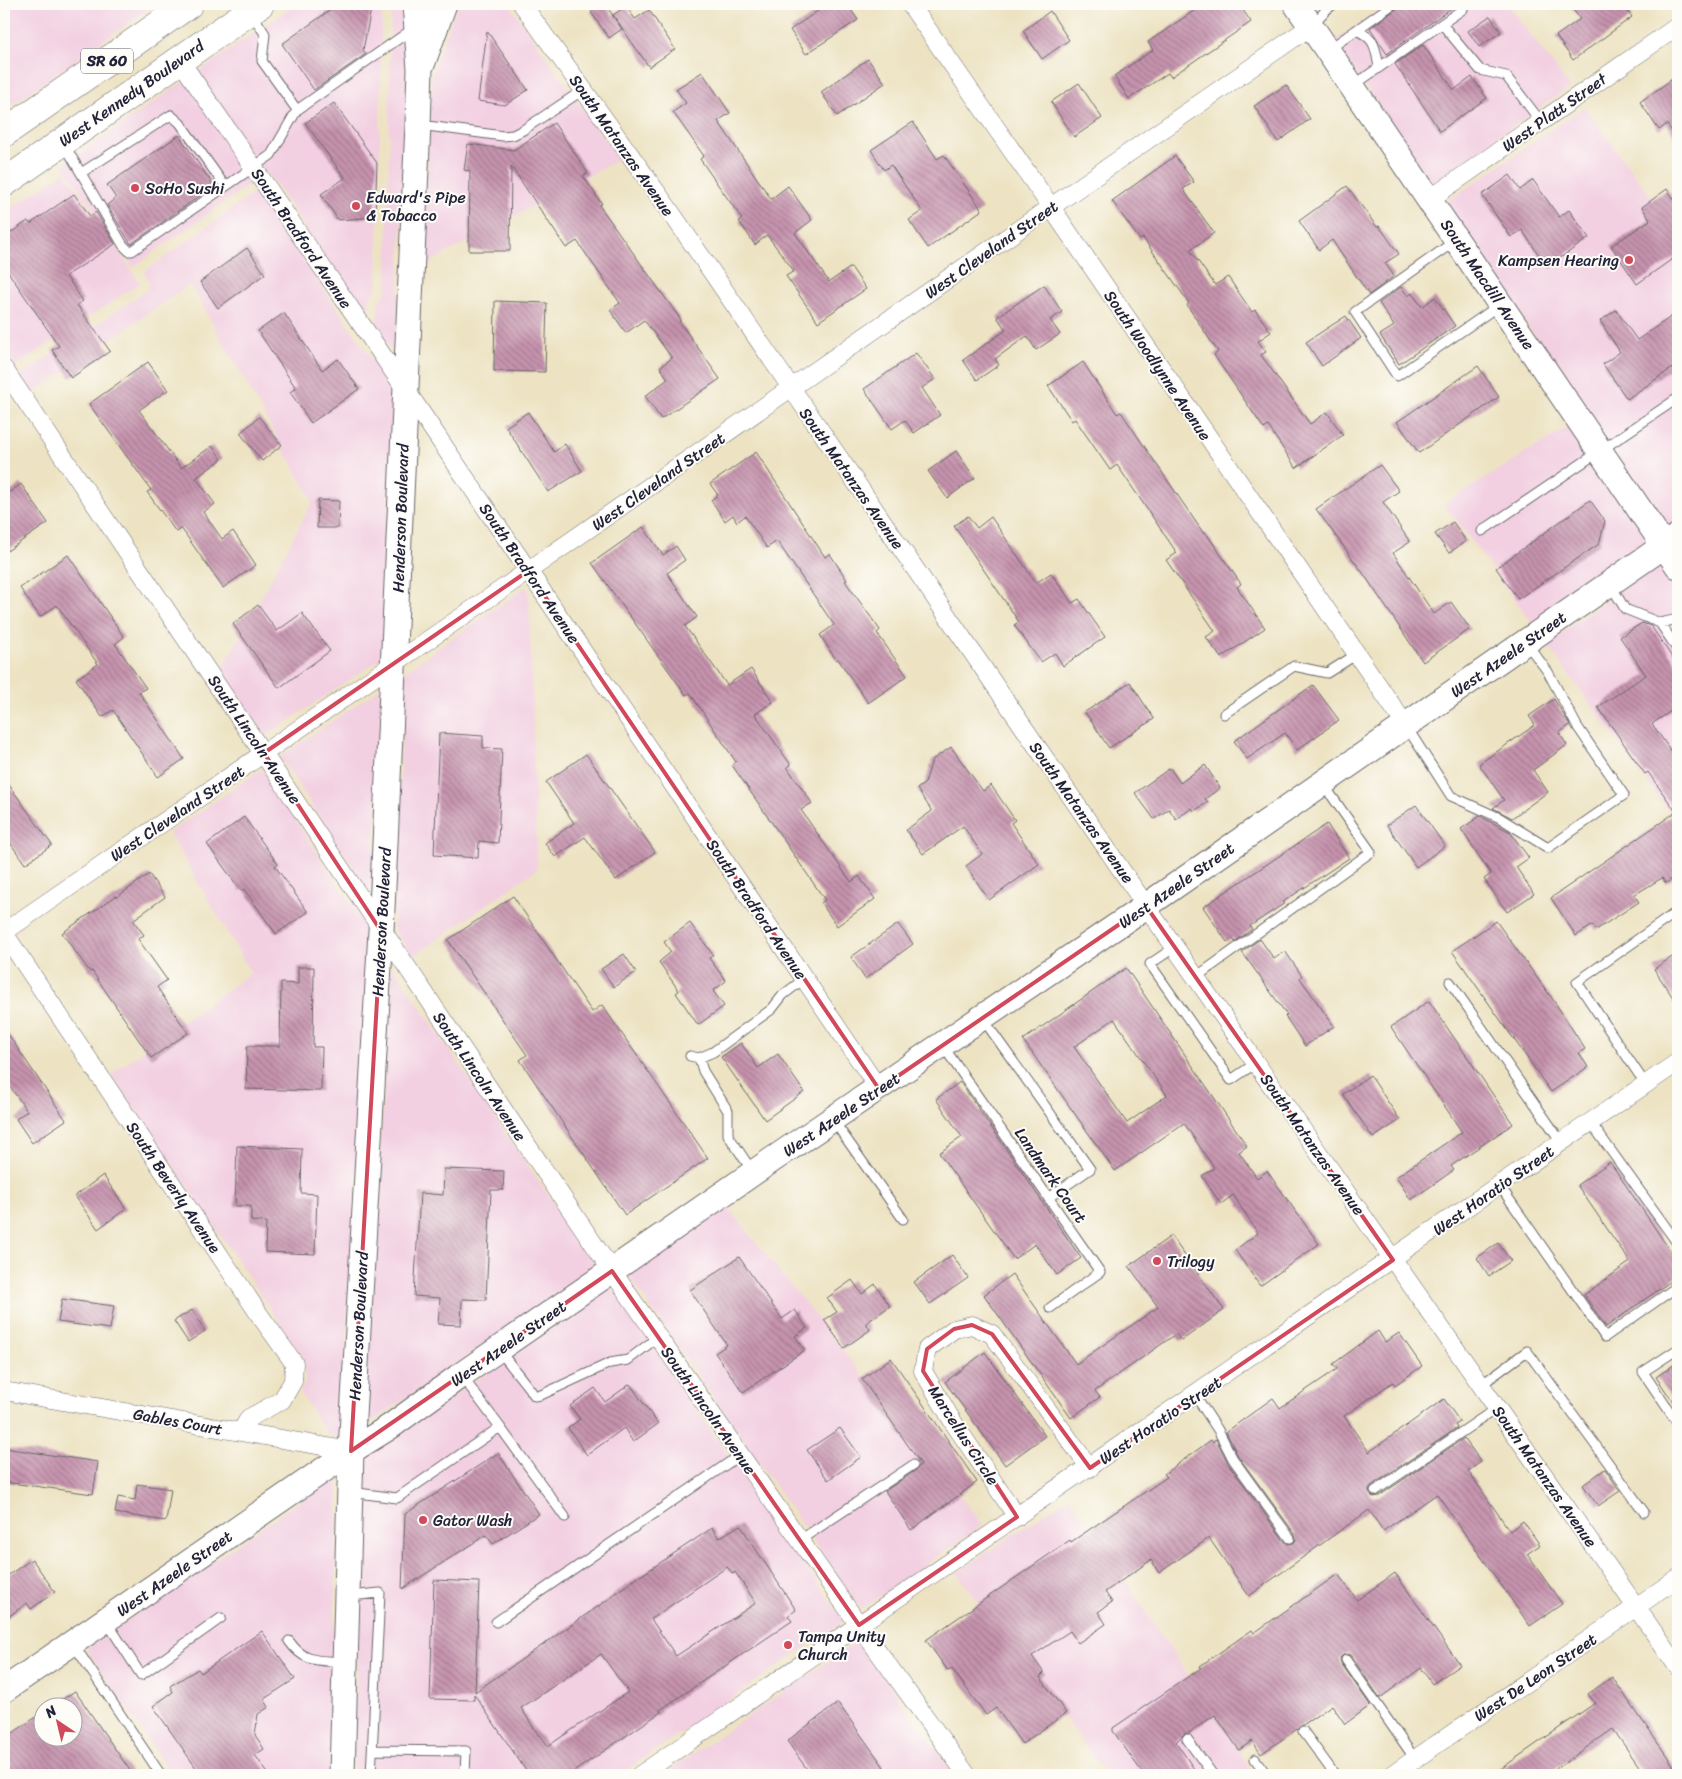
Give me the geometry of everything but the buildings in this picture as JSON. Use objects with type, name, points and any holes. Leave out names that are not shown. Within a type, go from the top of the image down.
[{"type":"main road","name":"SR 60","points":[[4,133],[189,4]]},
{"type":"main road","name":"Henderson Boulevard","points":[[420,69],[444,4]]},
{"type":"main road","name":"South Macdill Avenue","points":[[1296,4],[1600,451],[1671,541],[1678,566]]},
{"type":"main road","name":"West Kennedy Boulevard","points":[[4,183],[255,7]]},
{"type":"main road","name":"Henderson Boulevard","points":[[342,1775],[351,1451],[381,930],[418,125],[420,69],[416,15]]},
{"type":"main road","name":"West Azeele Street","points":[[4,1690],[351,1451],[391,1426],[461,1375],[753,1173],[1146,906],[1671,541]]},
{"type":"street","name":"South Matanzas Avenue","points":[[522,4],[668,208],[1146,906],[1678,1667]]},
{"type":"street","name":"South Woodlynne Avenue","points":[[910,4],[1406,726]]},
{"type":"street","name":"West Cleveland Street","points":[[4,932],[791,389],[1311,26]]},
{"type":"street","name":"West Platt Street","points":[[1430,199],[1678,26]]},
{"type":"street","name":"South Bradford Avenue","points":[[179,59],[406,390],[879,1089]]},
{"type":"street","name":"South Lincoln Avenue","points":[[4,369],[612,1271],[860,1625],[961,1773]]},
{"type":"street","name":"South Beverly Avenue","points":[[4,932],[294,1363],[293,1380],[282,1400],[249,1418],[241,1432]]},
{"type":"street","name":"West Horatio Street","points":[[640,1775],[1393,1260],[1678,1062]]},
{"type":"street","name":"Marcellus Circle","points":[[1017,1516],[953,1422],[923,1371],[927,1348],[954,1329],[972,1325],[992,1334],[1090,1468]]},
{"type":"street","name":"Gables Court","points":[[4,1391],[351,1451]]},
{"type":"street","name":"West De Leon Street","points":[[1392,1775],[1678,1578]]},
{"type":"lane","points":[[1311,26],[1334,4]]},
{"type":"lane","points":[[1328,50],[1393,4]]},
{"type":"lane","points":[[1352,86],[1462,9],[1458,4]]},
{"type":"lane","points":[[255,7],[265,34],[262,61],[297,110]]},
{"type":"lane","points":[[63,141],[123,245],[128,251],[132,252],[271,155],[297,110],[416,15]]},
{"type":"lane","points":[[1442,24],[1480,70],[1506,76],[1541,122]]},
{"type":"lane","points":[[1356,30],[1367,35],[1374,43],[1379,68]]},
{"type":"lane","points":[[418,125],[503,136],[513,135],[583,90]]},
{"type":"lane","points":[[81,173],[171,115],[180,123],[225,186]]},
{"type":"lane","points":[[1457,239],[1355,312],[1397,376],[1500,304]]},
{"type":"lane","points":[[1482,531],[1678,398]]},
{"type":"lane","points":[[1610,584],[1626,609],[1660,623],[1678,650]]},
{"type":"lane","points":[[1660,623],[1678,618]]},
{"type":"lane","points":[[1406,726],[1451,796],[1500,818],[1548,848],[1624,795],[1577,726],[1548,672],[1526,642]]},
{"type":"lane","points":[[1224,714],[1294,666],[1327,673],[1356,654]]},
{"type":"lane","points":[[1196,977],[1371,852],[1323,783]]},
{"type":"lane","points":[[1646,1084],[1576,982],[1678,911]]},
{"type":"lane","points":[[1175,947],[1150,964],[1231,1080],[1256,1063]]},
{"type":"lane","points":[[753,1173],[728,1135],[728,1111],[694,1057],[713,1052],[772,1009],[784,995],[804,979]]},
{"type":"lane","points":[[1450,982],[1562,1143]]},
{"type":"lane","points":[[983,1018],[1090,1169],[1048,1198]]},
{"type":"lane","name":"Landmark Court","points":[[942,1045],[1100,1272],[1050,1308]]},
{"type":"lane","points":[[833,1120],[904,1219]]},
{"type":"lane","points":[[1591,1123],[1678,1244]]},
{"type":"lane","points":[[1500,1186],[1605,1337],[1678,1286]]},
{"type":"lane","points":[[499,1350],[535,1396],[541,1395],[610,1363],[628,1360],[658,1337]]},
{"type":"lane","points":[[1678,1349],[1643,1372],[1678,1424]]},
{"type":"lane","points":[[1481,1385],[1527,1351],[1644,1512]]},
{"type":"lane","points":[[461,1375],[565,1517]]},
{"type":"lane","points":[[1195,1396],[1218,1430],[1233,1458],[1290,1538]]},
{"type":"lane","points":[[1375,1491],[1497,1408]]},
{"type":"lane","points":[[350,1492],[396,1498],[500,1427]]},
{"type":"lane","points":[[496,1622],[740,1455]]},
{"type":"lane","points":[[800,1540],[913,1465]]},
{"type":"lane","points":[[347,1596],[380,1593],[371,1775]]},
{"type":"lane","points":[[105,1620],[141,1675],[221,1618]]},
{"type":"lane","points":[[289,1641],[297,1652],[306,1658],[345,1662]]},
{"type":"lane","points":[[72,1643],[161,1775]]},
{"type":"lane","points":[[1346,1660],[1415,1759]]},
{"type":"lane","points":[[1303,1731],[1336,1775]]},
{"type":"lane","points":[[1187,1739],[1212,1775]]},
{"type":"lane","points":[[373,1750],[466,1752],[465,1775]]},
{"type":"lane","points":[[1256,1759],[1267,1775]]},
{"type":"highlighted area","points":[[528,571],[879,1089],[1146,906],[1393,1260],[1090,1468],[992,1334],[972,1325],[954,1329],[927,1349],[923,1371],[1017,1517],[859,1625],[612,1271],[351,1451],[381,931],[264,753]]},
{"type":"shaded area","points":[[4,4],[156,4],[4,110]]},
{"type":"shaded area","points":[[296,4],[382,4],[377,289],[370,297],[368,320],[267,172],[133,267],[63,165]]},
{"type":"shaded area","points":[[391,4],[404,4],[409,66],[406,74],[408,75],[396,356],[376,327],[379,301],[387,290]]},
{"type":"shaded area","points":[[457,4],[509,4],[619,159],[423,266],[432,72]]},
{"type":"shaded area","points":[[1389,4],[1507,4],[1570,87],[1432,183],[1334,41]]},
{"type":"shaded area","points":[[1584,107],[1678,233],[1678,521],[1666,530],[1445,203]]},
{"type":"shaded area","points":[[65,172],[140,283],[4,374],[4,213]]},
{"type":"shaded area","points":[[257,191],[395,393],[383,657],[266,736],[221,671],[313,501],[190,284],[33,393],[21,375],[146,291],[150,284],[144,272]]},
{"type":"shaded area","points":[[1570,426],[1649,542],[1532,623],[1444,504]]},
{"type":"shaded area","points":[[1662,562],[1678,585],[1678,824],[1546,643]]},
{"type":"shaded area","points":[[526,587],[529,591],[537,869],[412,957],[393,928],[405,671]]},
{"type":"shaded area","points":[[382,687],[372,896],[280,757]]},
{"type":"shaded area","points":[[262,769],[370,933],[341,1437],[328,1435],[300,1393],[305,1382],[303,1357],[111,1074],[251,973],[169,833]]},
{"type":"shaded area","points":[[391,964],[597,1267],[364,1427]]},
{"type":"shaded area","points":[[727,1206],[983,1525],[861,1609],[628,1275]]},
{"type":"shaded area","points":[[611,1287],[844,1621],[619,1775],[353,1775],[363,1458]]},
{"type":"shaded area","points":[[339,1474],[330,1775],[172,1775],[86,1649]]},
{"type":"shaded area","points":[[1069,1497],[1255,1775],[1107,1775],[957,1573]]},
{"type":"shaded area","points":[[858,1641],[954,1775],[662,1775]]},
{"type":"place","name":"SoHo Sushi","points":[[135,188]]},
{"type":"place","name":"Edward's Pipe & Tobacco","points":[[356,206]]},
{"type":"place","name":"Kampsen Hearing","points":[[1629,260]]},
{"type":"place","name":"Trilogy","points":[[1157,1261]]},
{"type":"place","name":"Gator Wash","points":[[423,1520]]},
{"type":"place","name":"Tampa Unity Church","points":[[788,1645]]}]
